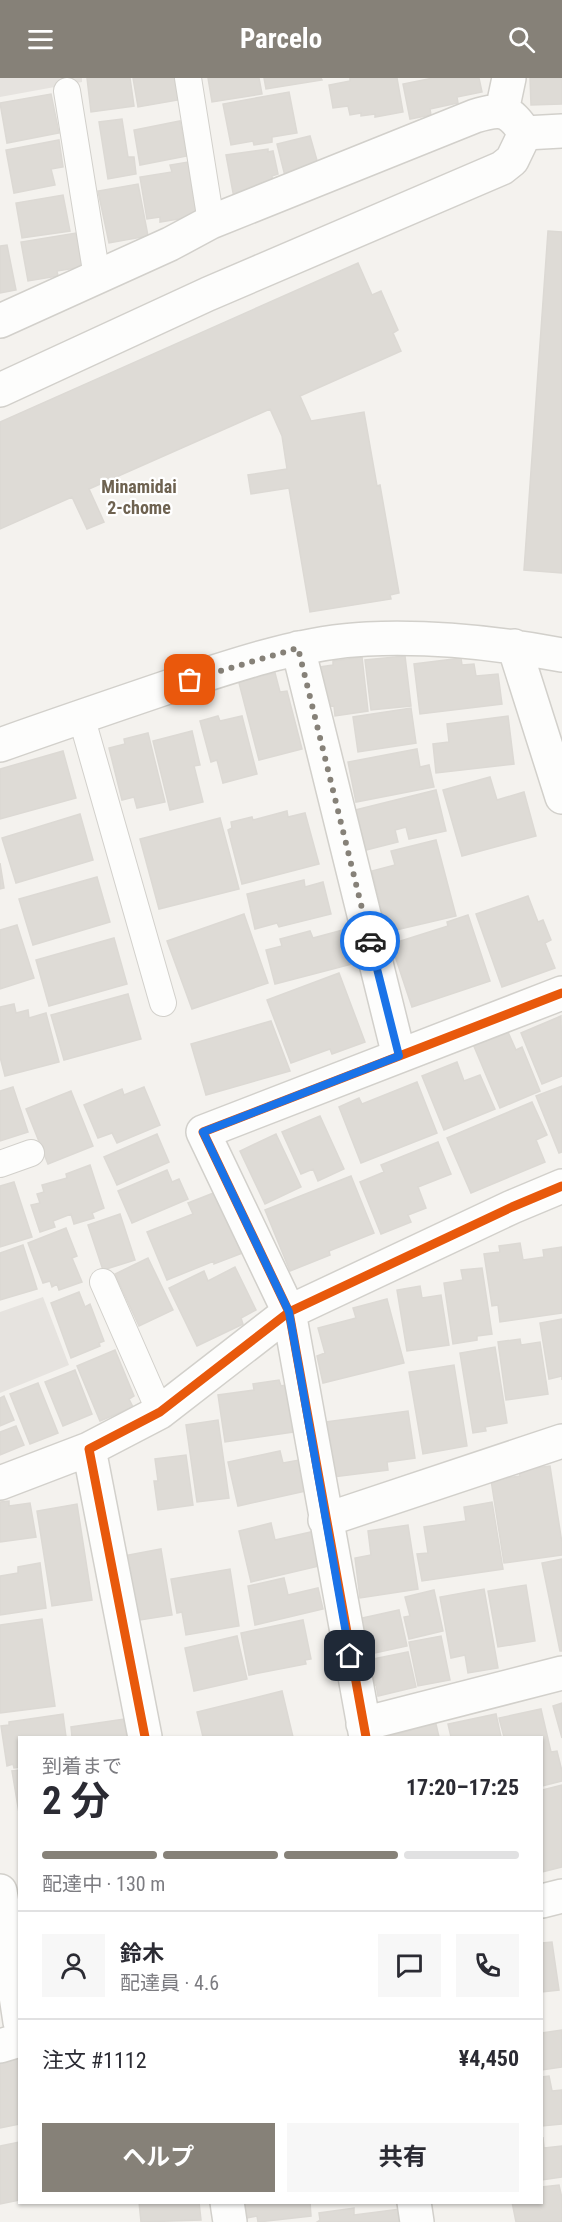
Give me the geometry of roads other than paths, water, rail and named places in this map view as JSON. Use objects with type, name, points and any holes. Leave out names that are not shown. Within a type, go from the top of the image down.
[{"type":"street","points":[[0,390],[208,294],[502,168],[512,160],[513,122],[509,78]]},
{"type":"street","points":[[0,321],[170,244],[211,222],[475,116],[489,112],[513,122],[562,131]]},
{"type":"street","points":[[0,745],[234,665],[298,648],[366,639],[436,640],[514,646],[562,655]]},
{"type":"street","points":[[514,646],[562,797]]},
{"type":"street","points":[[298,648],[399,1056]]},
{"type":"street","points":[[562,993],[203,1132],[289,1312],[364,1731],[562,1673]]},
{"type":"street","points":[[0,1483],[89,1449],[160,1412],[289,1312],[512,1207],[562,1186]]},
{"type":"street","points":[[325,1520],[562,1441]]},
{"type":"street","points":[[89,1449],[144,1736]]},
{"type":"street","points":[[0,1891],[18,2009]]},
{"type":"street","points":[[543,1901],[562,1896]]},
{"type":"street","points":[[0,2046],[18,2041]]},
{"type":"street","points":[[227,2204],[230,2222]]},
{"type":"street","points":[[414,2204],[417,2222]]},
{"type":"lane","points":[[188,78],[211,222]]},
{"type":"lane","points":[[67,91],[97,277]]},
{"type":"lane","points":[[81,716],[163,1003]]},
{"type":"lane","points":[[0,1164],[31,1153]]},
{"type":"lane","points":[[103,1282],[160,1412]]},
{"type":"district","name":"Minamidai 2-chome","points":[[139,496]]}]
